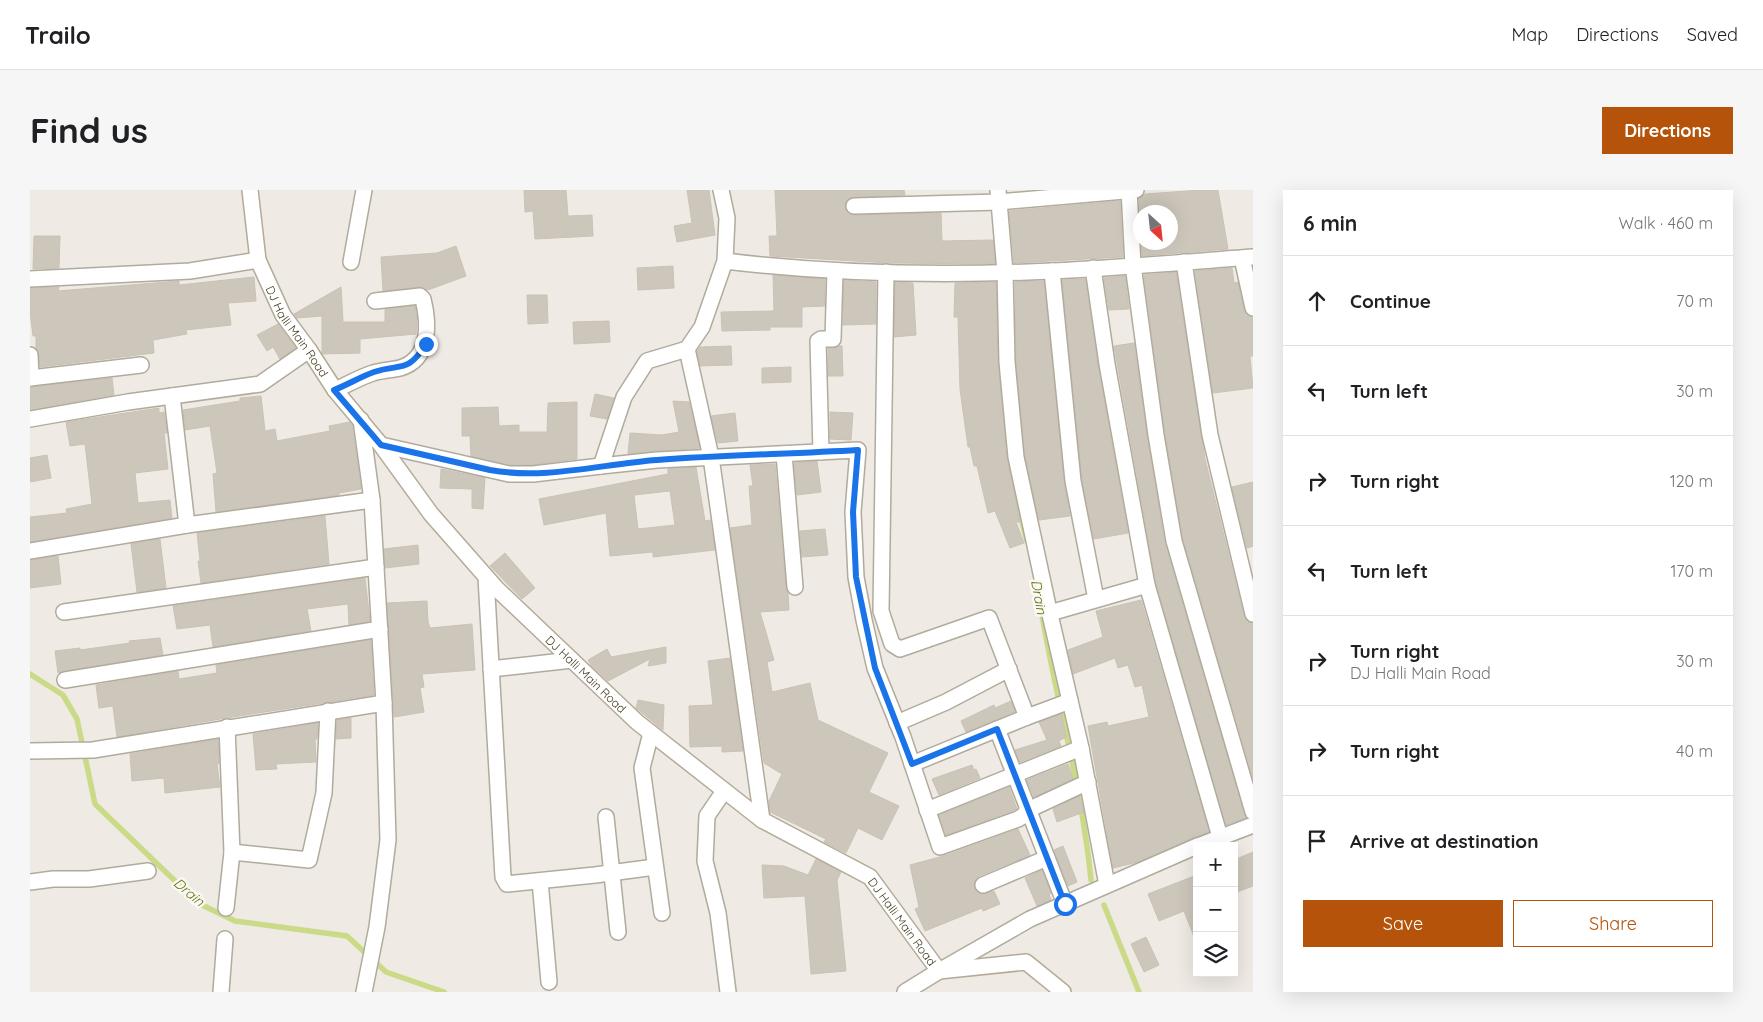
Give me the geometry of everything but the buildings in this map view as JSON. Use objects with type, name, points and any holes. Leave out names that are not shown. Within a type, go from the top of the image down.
[{"type":"street","name":"DJ Halli Main Road","points":[[250,190],[258,260],[283,315],[309,350],[334,390],[381,445],[431,514],[486,577],[636,722],[724,791],[762,820],[870,876],[938,970],[1026,962],[1064,992]]},
{"type":"street","points":[[351,262],[364,190]]},
{"type":"street","points":[[601,466],[624,397],[646,360],[687,349],[702,327],[725,261],[727,218],[721,190]]},
{"type":"street","points":[[1129,190],[1133,265],[1156,435],[1174,541],[1253,812]]},
{"type":"street","points":[[854,206],[998,196],[1136,190]]},
{"type":"street","points":[[998,196],[1005,272],[1007,362],[1016,457],[1050,613],[1064,703],[1080,748],[1107,885]]},
{"type":"street","points":[[725,261],[835,271],[1005,272],[1052,271],[1248,257],[1253,308]]},
{"type":"street","points":[[30,279],[190,271],[258,260]]},
{"type":"street","points":[[1184,262],[1210,435],[1246,553],[1253,614]]},
{"type":"street","points":[[1093,268],[1107,364],[1147,585],[1220,837]]},
{"type":"street","points":[[821,452],[818,341],[821,339],[834,339],[835,271]]},
{"type":"street","points":[[1052,271],[1073,481],[1096,599]]},
{"type":"street","points":[[886,272],[881,610],[892,644],[900,649],[988,618],[1027,717]]},
{"type":"street","points":[[334,390],[374,372],[402,368],[411,362],[426,344],[427,332],[423,298],[420,296],[376,301]]},
{"type":"street","points":[[687,349],[711,457],[762,820]]},
{"type":"street","points":[[30,419],[128,402],[260,384],[309,350]]},
{"type":"street","points":[[30,355],[31,378],[141,365]]},
{"type":"street","points":[[172,396],[187,525]]},
{"type":"street","points":[[361,420],[372,500],[384,703],[388,840],[377,927],[364,992]]},
{"type":"street","points":[[381,445],[509,474],[533,474],[657,460],[858,450],[853,512],[856,577],[875,668],[912,764],[940,847],[1023,816],[1028,810],[1088,782]]},
{"type":"street","points":[[784,454],[795,587]]},
{"type":"street","points":[[30,551],[187,525],[372,500]]},
{"type":"street","points":[[64,612],[376,567]]},
{"type":"street","points":[[486,577],[503,877],[507,884],[655,867]]},
{"type":"street","points":[[1050,613],[1147,585]]},
{"type":"street","points":[[65,680],[380,629]]},
{"type":"street","points":[[490,669],[572,660]]},
{"type":"street","points":[[897,723],[946,702],[1009,669]]},
{"type":"street","points":[[30,751],[93,750],[384,703]]},
{"type":"street","points":[[912,764],[1064,703]]},
{"type":"street","points":[[232,852],[309,860],[324,793],[328,711]]},
{"type":"street","points":[[226,908],[232,852],[227,727]]},
{"type":"street","points":[[997,729],[1065,904]]},
{"type":"street","points":[[650,733],[642,768],[662,913]]},
{"type":"street","points":[[927,810],[1080,748]]},
{"type":"street","points":[[724,791],[706,816],[705,861],[718,913],[728,992]]},
{"type":"street","points":[[606,817],[618,932]]},
{"type":"street","points":[[1207,842],[1253,825]]},
{"type":"street","points":[[906,992],[938,970],[1030,919],[1193,848]]},
{"type":"street","points":[[983,885],[1047,858]]},
{"type":"street","points":[[30,882],[53,879],[89,879],[148,871]]},
{"type":"street","points":[[540,881],[550,982]]},
{"type":"street","points":[[221,992],[225,939]]},
{"type":"waterway","name":"Drain","points":[[1013,487],[1027,541]]},
{"type":"waterway","name":"Drain","points":[[1041,609],[1082,812],[1091,880]]},
{"type":"waterway","name":"Drain","points":[[30,674],[63,695],[77,719],[95,804],[198,903],[235,921],[347,936],[386,972],[444,992]]},
{"type":"waterway","name":"Drain","points":[[1104,905],[1139,992]]},
{"type":"route","points":[[426,344],[411,362],[402,368],[374,372],[334,390],[381,445],[509,474],[533,474],[657,460],[858,450],[853,512],[856,577],[875,668],[912,764],[997,729],[1065,904]]}]
